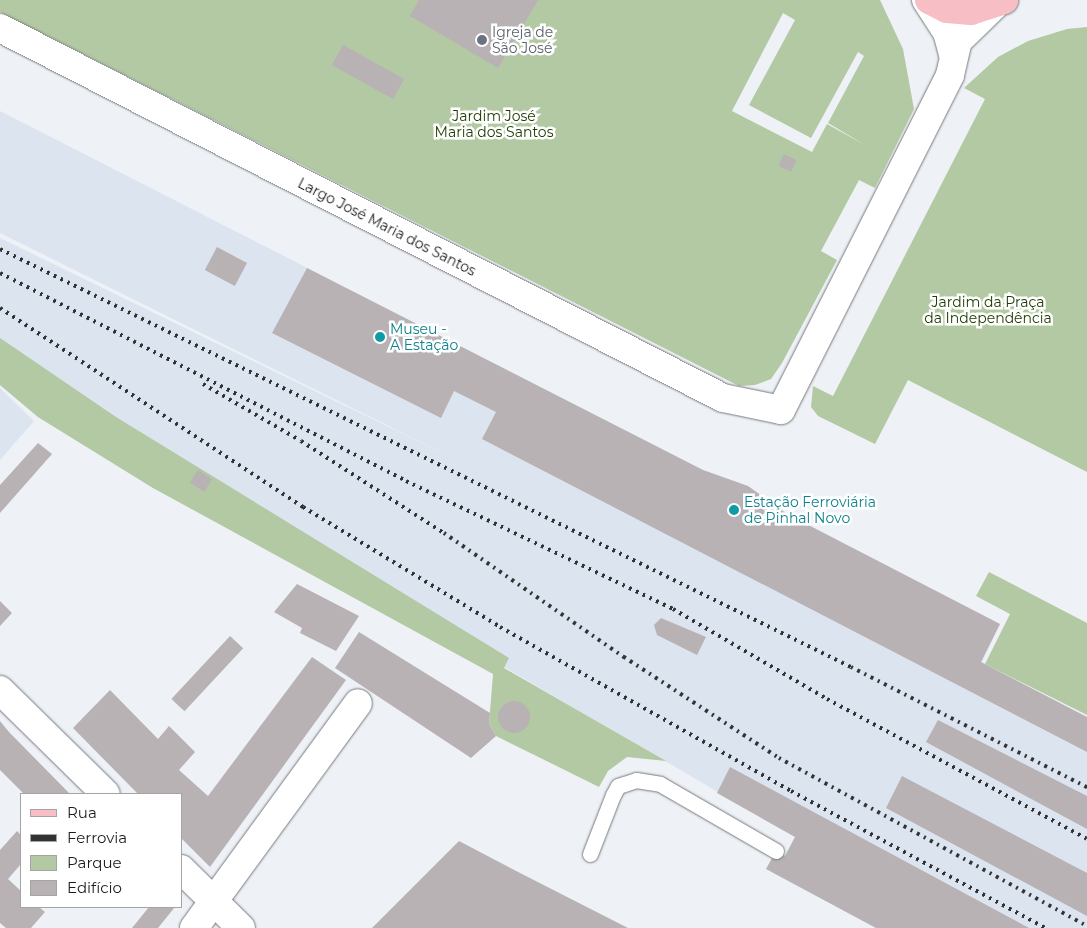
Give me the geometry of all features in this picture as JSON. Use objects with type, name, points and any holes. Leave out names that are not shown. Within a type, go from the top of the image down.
[{"type":"main road","points":[[927,0],[947,9],[971,11],[999,3]]},
{"type":"street","points":[[927,0],[947,32],[953,54]]},
{"type":"street","points":[[953,54],[958,41],[999,3]]},
{"type":"street","name":"Largo José Maria dos Santos","points":[[0,28],[723,398],[780,410],[950,75],[953,54]]},
{"type":"street","points":[[0,690],[105,793]]},
{"type":"street","points":[[194,928],[358,703]]},
{"type":"street","points":[[182,870],[241,928]]},
{"type":"lane","points":[[590,854],[618,786],[636,780],[660,784],[776,851]]},
{"type":"shaded area","points":[[0,111],[703,470],[748,486],[787,514],[1000,624],[982,662],[1087,717],[1087,928],[876,928],[766,869],[776,851],[785,855],[795,837],[504,667],[153,488],[38,417],[0,385],[0,238],[461,462],[0,233]]},
{"type":"shaded area","points":[[0,388],[34,421],[0,460]]},
{"type":"green space","name":"Jardim José Maria dos Santos","points":[[0,0],[880,0],[903,49],[914,109],[875,188],[859,180],[821,251],[837,260],[782,363],[771,379],[755,385],[739,386],[0,12]],"holes":[[[783,13],[795,20],[749,105],[811,138],[858,52],[864,56],[828,123],[865,145],[827,124],[812,152],[732,111]]]},
{"type":"green space","name":"Jardim da Praça da Independência","points":[[1087,27],[1087,472],[908,380],[875,444],[818,416],[811,407],[813,386],[833,396],[985,99],[964,88],[998,57],[1028,41],[1067,29]]},
{"type":"green space","points":[[0,338],[116,417],[509,658],[504,668],[666,761],[627,757],[608,771],[599,787],[496,736],[489,724],[493,674],[153,488],[38,417],[0,385]]},
{"type":"green space","points":[[989,572],[1087,623],[1087,715],[985,664],[1010,614],[976,596]]},
{"type":"building","name":"Igreja de São José","points":[[419,0],[538,0],[498,68],[410,16]]},
{"type":"building","points":[[343,45],[404,79],[393,99],[332,65]]},
{"type":"building","points":[[784,154],[797,160],[791,172],[779,166]]},
{"type":"building","points":[[217,247],[247,263],[235,286],[205,270]]},
{"type":"building","points":[[307,268],[703,470],[748,486],[787,514],[1000,624],[981,662],[1087,717],[1087,752],[482,439],[496,412],[454,391],[441,418],[272,333]]},
{"type":"building","points":[[38,443],[52,454],[0,513],[0,485]]},
{"type":"building","points":[[198,470],[212,479],[204,492],[190,483]]},
{"type":"building","points":[[297,584],[359,616],[336,651],[300,633],[302,628],[274,612]]},
{"type":"building","points":[[0,601],[12,613],[0,626]]},
{"type":"building","points":[[661,618],[706,637],[697,655],[657,635],[654,625]]},
{"type":"building","points":[[359,632],[490,713],[489,724],[496,736],[471,758],[335,668]]},
{"type":"building","points":[[230,636],[243,648],[185,711],[171,699]]},
{"type":"building","points":[[312,657],[346,680],[210,867],[182,839],[182,793],[137,793],[73,728],[110,690],[158,739],[169,726],[195,752],[179,770],[208,796]]},
{"type":"building","points":[[514,701],[520,702],[525,706],[529,711],[529,723],[525,728],[520,732],[514,733],[508,732],[503,728],[499,723],[498,717],[499,711],[503,706],[508,702]]},
{"type":"building","points":[[938,720],[1087,796],[1087,829],[926,742]]},
{"type":"building","points":[[0,721],[69,793],[23,793],[0,770]]},
{"type":"building","points":[[730,767],[1029,928],[876,928],[766,869],[776,851],[785,856],[795,837],[717,793]]},
{"type":"building","points":[[902,776],[1087,873],[1087,916],[886,808]]},
{"type":"building","points":[[17,831],[20,834],[20,865],[8,879],[20,890],[20,908],[40,908],[45,912],[31,928],[6,928],[0,923],[0,850]]},
{"type":"building","points":[[459,841],[524,875],[628,928],[372,928]]},
{"type":"building","points":[[148,908],[174,908],[158,928],[132,928]]},
{"type":"railway","points":[[0,249],[851,667],[1087,787]]},
{"type":"railway","points":[[0,273],[406,481],[673,609],[827,699],[1087,839]]},
{"type":"railway","points":[[0,308],[303,507],[500,627],[791,791],[1045,928]]},
{"type":"railway","points":[[203,384],[301,441],[444,533],[624,657],[779,758],[1087,926]]},
{"type":"place","name":"Igreja de São José","points":[[482,40]]},
{"type":"place","name":"Museu - A Estação","points":[[380,337]]},
{"type":"place","name":"Estação Ferroviária de Pinhal Novo","points":[[734,510]]}]
